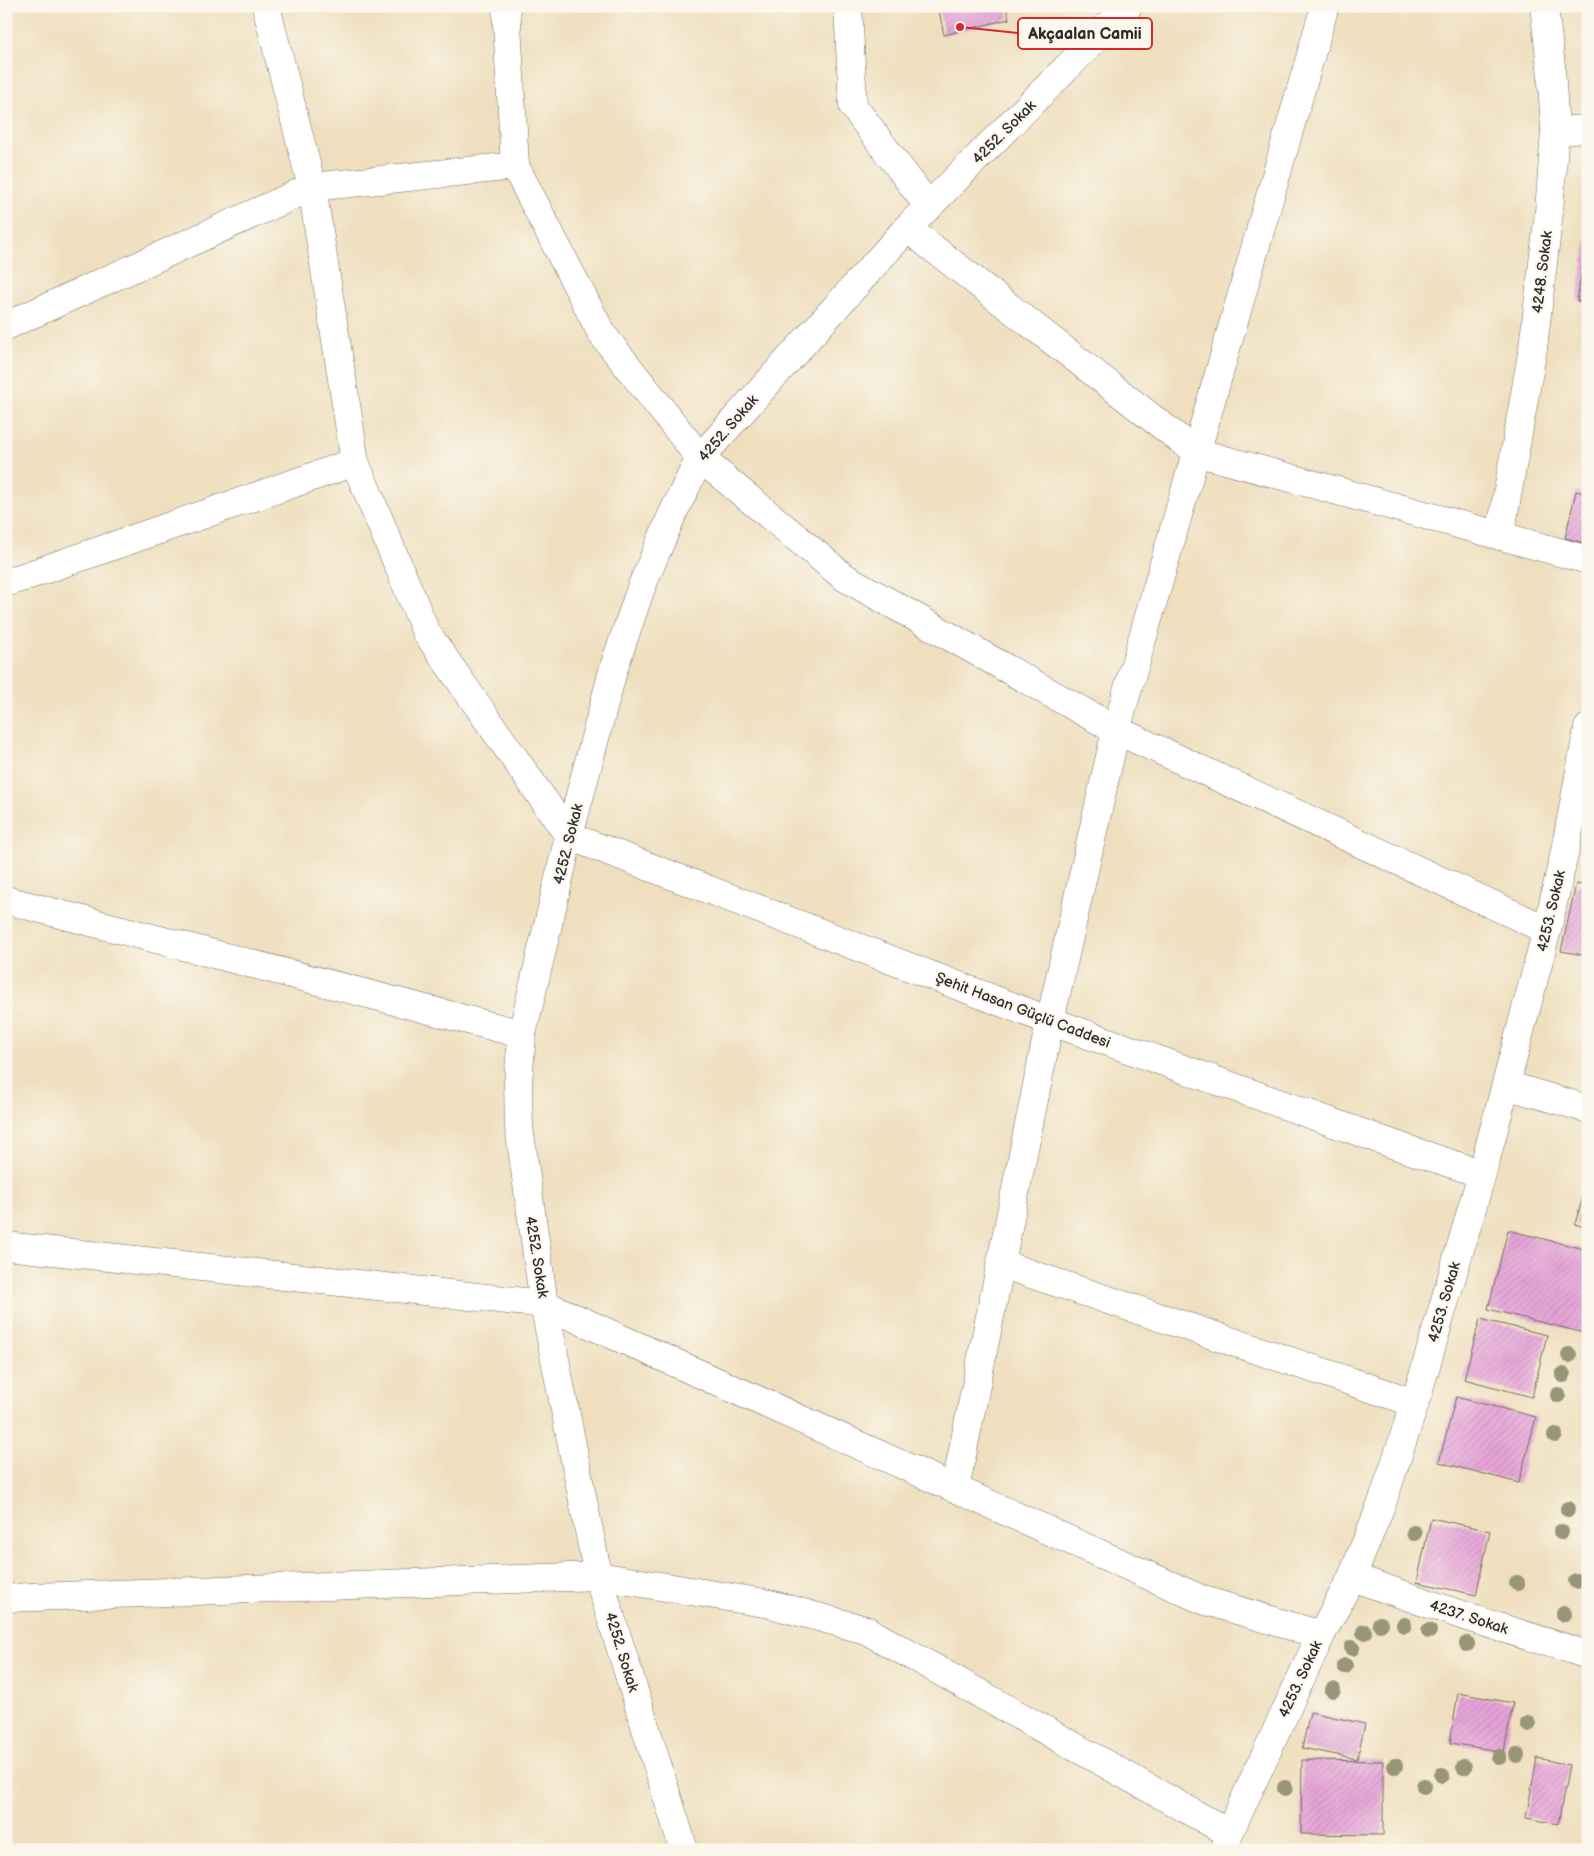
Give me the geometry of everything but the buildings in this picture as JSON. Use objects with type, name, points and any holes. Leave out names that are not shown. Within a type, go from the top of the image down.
[{"type":"street","points":[[266,6],[312,187],[355,462],[426,632],[569,836]]},
{"type":"street","points":[[506,6],[515,166],[602,334],[700,458],[844,577],[1116,730],[1547,930]]},
{"type":"street","points":[[848,6],[853,106],[929,207]]},
{"type":"street","name":"4252. Sokak","points":[[684,1850],[598,1576],[544,1304],[519,1127],[518,1083],[522,1034],[569,836],[614,667],[641,588],[672,516],[700,458],[907,228],[1128,6]]},
{"type":"street","points":[[954,1489],[1050,1021],[1116,730],[1325,6]]},
{"type":"street","name":"4248. Sokak","points":[[1500,536],[1533,348],[1549,212],[1555,131],[1551,66],[1544,6]]},
{"type":"street","points":[[1555,131],[1588,129]]},
{"type":"street","points":[[6,326],[312,187],[515,166]]},
{"type":"street","points":[[907,228],[1196,452],[1588,560]]},
{"type":"street","points":[[6,583],[355,462]]},
{"type":"street","name":"4253. Sokak","points":[[1227,1841],[1321,1634],[1352,1577],[1382,1503],[1415,1403],[1482,1174],[1547,930],[1566,846],[1588,728]]},
{"type":"street","name":"Şehit Hasan Güçlü Caddesi","points":[[569,836],[1050,1021],[1392,1144],[1482,1174]]},
{"type":"street","points":[[6,900],[522,1034]]},
{"type":"street","points":[[1506,1085],[1588,1109]]},
{"type":"street","points":[[6,1246],[544,1304],[1203,1600],[1321,1634]]},
{"type":"street","points":[[1001,1264],[1415,1403]]},
{"type":"street","points":[[6,1598],[598,1576],[770,1604],[866,1630],[1227,1841]]},
{"type":"street","name":"4237. Sokak","points":[[1352,1577],[1470,1618],[1588,1655]]},
{"type":"place","name":"Akçaalan Camii","points":[[960,27]]}]
